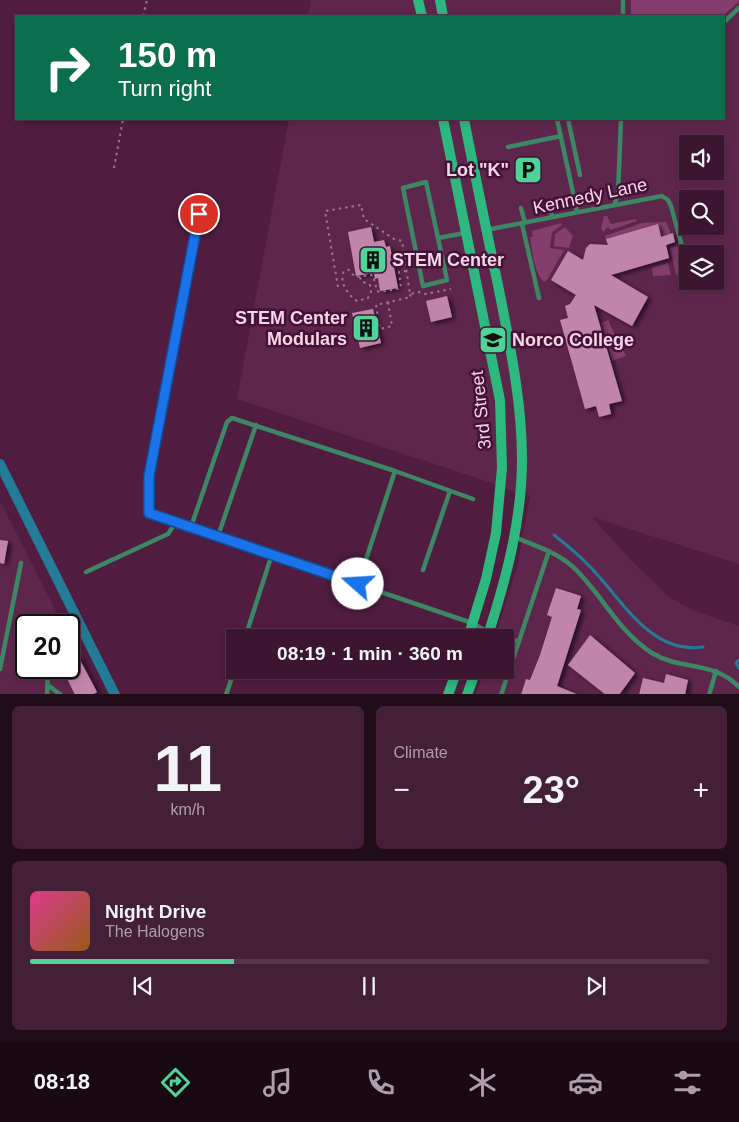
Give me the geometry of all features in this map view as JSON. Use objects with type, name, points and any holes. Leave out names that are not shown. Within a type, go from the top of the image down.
[{"type":"street","points":[[418,0],[422,15]]},
{"type":"street","points":[[440,0],[443,15]]},
{"type":"street","name":"3rd Street","points":[[443,120],[500,400],[502,468],[496,533],[486,579],[470,629]]},
{"type":"street","name":"3rd Street","points":[[464,120],[512,359],[520,411],[521,484],[514,537],[489,629]]},
{"type":"street","points":[[448,694],[453,679]]},
{"type":"street","points":[[467,694],[473,679]]},
{"type":"lane","points":[[623,0],[623,15]]},
{"type":"lane","points":[[725,21],[739,8]]},
{"type":"lane","points":[[557,120],[578,211]]},
{"type":"lane","points":[[568,120],[580,175]]},
{"type":"lane","points":[[615,203],[618,194],[621,120]]},
{"type":"lane","points":[[508,147],[561,136]]},
{"type":"lane","points":[[426,182],[438,238],[447,280],[423,286],[404,188],[426,182]]},
{"type":"lane","name":"Kennedy Lane","points":[[486,230],[523,224],[615,203],[662,196],[668,200],[681,245]]},
{"type":"lane","points":[[549,202],[552,217]]},
{"type":"lane","points":[[522,208],[523,224],[539,298]]},
{"type":"lane","points":[[199,214],[149,476],[149,513],[472,623],[480,629]]},
{"type":"lane","points":[[438,238],[466,233]]},
{"type":"lane","points":[[191,527],[227,422],[232,418],[395,471],[473,499]]},
{"type":"lane","points":[[218,536],[256,425]]},
{"type":"lane","points":[[358,584],[395,471]]},
{"type":"lane","points":[[423,570],[450,491]]},
{"type":"lane","points":[[86,572],[168,534],[176,522]]},
{"type":"lane","points":[[514,537],[549,551],[572,566],[620,625],[652,653],[681,664],[716,671],[739,687]]},
{"type":"lane","points":[[501,694],[549,551]]},
{"type":"lane","points":[[248,629],[272,554]]},
{"type":"lane","points":[[0,669],[21,563]]},
{"type":"lane","points":[[514,641],[519,642]]},
{"type":"lane","points":[[709,694],[716,671]]},
{"type":"lane","points":[[47,694],[49,679]]},
{"type":"lane","points":[[226,694],[231,679]]},
{"type":"lane","points":[[49,686],[62,694]]},
{"type":"path","points":[[144,15],[147,0]]},
{"type":"path","points":[[114,168],[123,120]]},
{"type":"path","points":[[338,287],[325,211],[361,205],[364,218],[394,239],[402,241],[411,298],[388,302],[376,305],[380,328],[392,326],[388,302]]},
{"type":"path","points":[[360,276],[361,280],[370,285],[371,292],[368,298],[357,301],[343,285],[342,276],[346,269],[353,272],[355,277],[360,276],[373,275],[377,291],[380,292],[401,288],[398,272],[406,271]]},
{"type":"path","points":[[410,294],[419,292],[426,294],[451,289]]},
{"type":"shaded area","name":"Norco College","points":[[311,0],[739,0],[739,564],[592,517],[630,559],[669,597],[692,610],[739,626],[739,694],[476,694],[481,679],[514,679],[514,629],[498,629],[517,568],[530,496],[501,488],[489,482],[237,399],[289,120],[725,120],[725,15],[308,15]]},
{"type":"shaded area","points":[[631,0],[739,0],[724,15],[631,15]]},
{"type":"shaded area","points":[[604,216],[607,216],[611,224],[636,219],[637,221],[610,230],[609,227],[606,228],[604,232],[601,229]]},
{"type":"shaded area","points":[[666,222],[671,234],[661,237],[658,224],[606,239],[605,236],[642,223]]},
{"type":"shaded area","points":[[561,223],[562,225],[552,232],[550,248],[564,250],[544,282],[536,267],[530,237],[533,237],[532,231]]},
{"type":"shaded area","points":[[565,227],[573,236],[569,248],[554,246],[555,234]]},
{"type":"shaded area","points":[[677,246],[679,275],[676,275],[670,248]]},
{"type":"shaded area","points":[[668,263],[671,275],[653,276],[652,268]]},
{"type":"shaded area","points":[[608,320],[616,337],[606,340],[601,323]]},
{"type":"shaded area","points":[[618,340],[626,356],[612,361],[607,344]]},
{"type":"shaded area","points":[[0,501],[57,614],[15,614],[15,679],[80,679],[80,658],[99,694],[0,694]]},
{"type":"building","points":[[658,224],[661,237],[673,233],[675,242],[666,245],[669,258],[611,275],[648,297],[632,326],[594,305],[622,401],[609,404],[611,414],[599,417],[596,406],[585,409],[560,320],[568,318],[565,306],[570,304],[576,295],[551,280],[568,251],[583,260],[586,248],[590,244],[608,245],[606,239]]},
{"type":"building","name":"STEM Center","points":[[371,227],[374,242],[384,240],[386,247],[390,246],[398,288],[380,291],[378,278],[375,279],[374,273],[356,276],[348,232]]},
{"type":"building","points":[[447,296],[452,317],[431,322],[426,301]]},
{"type":"building","name":"STEM Center Modulars","points":[[373,309],[381,343],[360,348],[352,313]]},
{"type":"building","points":[[0,540],[8,541],[4,564],[0,563]]},
{"type":"building","points":[[556,588],[581,596],[577,609],[581,610],[557,686],[577,694],[521,694],[526,679],[530,680],[540,655],[552,617],[547,615]]},
{"type":"building","points":[[590,635],[635,673],[620,694],[605,694],[568,665]]},
{"type":"building","points":[[80,660],[97,692],[94,694],[75,694],[67,679],[80,679]]},
{"type":"building","points":[[666,674],[688,680],[685,694],[639,694],[643,678],[664,683]]},
{"type":"waterway","points":[[0,464],[115,694]]},
{"type":"waterway","points":[[554,535],[573,550],[633,616],[657,637],[671,644],[686,647],[703,647]]},
{"type":"waterway","points":[[739,660],[736,663],[739,668]]},
{"type":"place","name":"Lot \"K\"","points":[[528,170]]},
{"type":"place","name":"STEM Center","points":[[373,260]]},
{"type":"place","name":"STEM Center Modulars","points":[[366,328]]},
{"type":"place","name":"Norco College","points":[[493,340]]},
{"type":"route","points":[[199,214],[149,476],[149,513],[358,584]]}]
